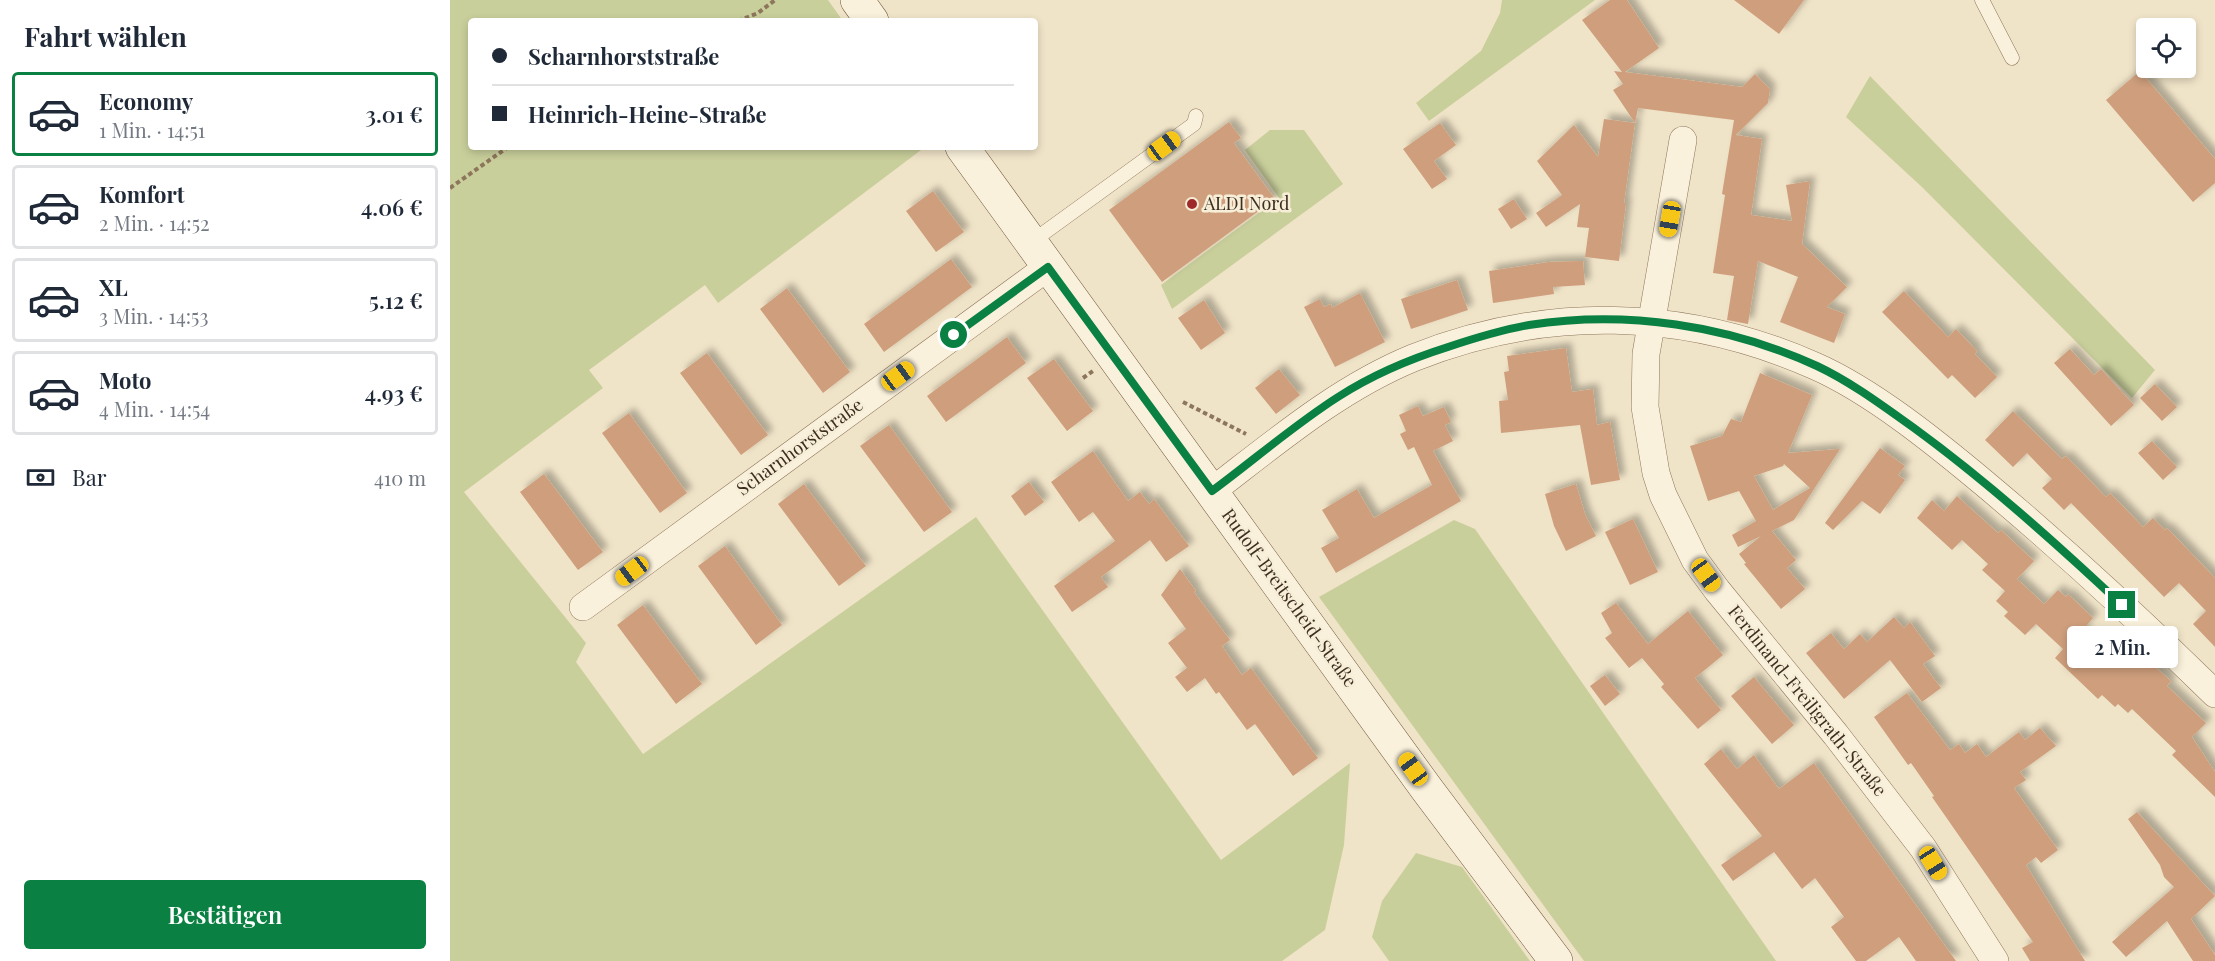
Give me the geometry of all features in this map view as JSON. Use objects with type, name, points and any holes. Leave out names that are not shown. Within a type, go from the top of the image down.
[{"type":"street","points":[[857,0],[870,18]]},
{"type":"street","name":"Ferdinand-Freiligrath-Straße","points":[[1683,141],[1646,354],[1645,407],[1651,449],[1663,495],[1695,560],[1836,735],[1923,848],[1995,961]]},
{"type":"street","name":"Rudolf-Breitscheid-Straße","points":[[964,150],[1426,788],[1556,961]]},
{"type":"street","name":"Scharnhorststraße","points":[[583,607],[1039,255]]},
{"type":"street","points":[[1212,491],[1339,396],[1413,358],[1527,326],[1570,320],[1653,321],[1707,330],[1754,342],[1817,366],[1880,404],[1946,452],[2055,543],[2215,694]]},
{"type":"lane","points":[[1982,0],[2012,58]]},
{"type":"lane","points":[[1039,255],[1194,124],[1196,116]]},
{"type":"path","points":[[746,18],[758,13],[775,0]]},
{"type":"path","points":[[450,188],[504,150]]},
{"type":"path","points":[[1146,401],[1168,395],[1271,446]]},
{"type":"green space","points":[[450,0],[828,0],[841,18],[468,18],[468,150],[921,150],[718,303],[705,285],[589,370],[603,388],[464,492],[586,643],[576,662],[643,754],[976,517],[1221,860],[1350,763],[1344,845],[1325,930],[1282,961],[450,961]]},
{"type":"green space","points":[[1502,0],[1595,0],[1429,121],[1416,103],[1481,51],[1500,13]]},
{"type":"green space","points":[[1870,76],[2155,370],[2132,398],[1923,188],[1846,117]]},
{"type":"green space","points":[[1270,130],[1304,130],[1343,184],[1172,309],[1161,285],[1279,198],[1245,150]]},
{"type":"green space","points":[[1454,520],[1475,529],[1776,961],[1584,961],[1319,597]]},
{"type":"green space","points":[[1416,853],[1462,867],[1530,961],[1389,961],[1372,937],[1382,901]]},
{"type":"building","points":[[1610,0],[1627,0],[1659,48],[1625,72],[1742,87],[1755,74],[1770,89],[1768,103],[1736,135],[1762,139],[1751,215],[1792,221],[1786,185],[1810,181],[1802,244],[1847,287],[1827,307],[1845,314],[1834,343],[1780,322],[1798,277],[1758,261],[1748,324],[1727,320],[1734,276],[1713,273],[1725,195],[1722,194],[1734,120],[1638,108],[1635,123],[1613,90],[1623,84],[1614,71],[1622,72],[1582,20]]},
{"type":"building","points":[[1734,0],[1804,0],[1779,34]]},
{"type":"building","points":[[2136,74],[2136,78],[2146,78],[2215,159],[2215,183],[2193,202],[2106,100]]},
{"type":"building","points":[[1604,119],[1635,123],[1619,261],[1585,257],[1589,228],[1577,227],[1580,204],[1546,227],[1536,213],[1562,195],[1537,161],[1574,125],[1598,157]]},
{"type":"building","name":"ALDI Nord","points":[[1229,122],[1241,138],[1234,143],[1275,199],[1162,282],[1109,210]]},
{"type":"building","points":[[1440,123],[1456,145],[1434,161],[1447,179],[1432,189],[1403,149]]},
{"type":"building","points":[[933,191],[964,232],[936,252],[906,211]]},
{"type":"building","points":[[1514,199],[1527,219],[1511,229],[1498,209]]},
{"type":"building","points":[[951,259],[972,287],[884,352],[864,324]]},
{"type":"building","points":[[1583,261],[1585,285],[1553,287],[1554,294],[1493,303],[1489,271],[1549,262]]},
{"type":"building","points":[[1457,280],[1468,310],[1411,329],[1401,299]]},
{"type":"building","points":[[787,288],[850,372],[823,393],[760,309]]},
{"type":"building","points":[[1904,291],[1948,337],[1956,329],[1997,377],[1975,398],[1952,375],[1948,379],[1882,312]]},
{"type":"building","points":[[1360,293],[1385,342],[1335,367],[1304,307],[1320,299],[1324,307],[1331,304],[1332,308]]},
{"type":"building","points":[[1204,300],[1225,333],[1201,350],[1178,318]]},
{"type":"building","points":[[1007,337],[1026,363],[946,422],[927,396]]},
{"type":"building","points":[[1566,348],[1572,392],[1593,389],[1597,425],[1610,422],[1620,480],[1591,485],[1580,425],[1501,433],[1499,401],[1508,400],[1504,372],[1509,371],[1507,356]]},
{"type":"building","points":[[2070,349],[2094,375],[2101,369],[2134,405],[2111,426],[2054,363]]},
{"type":"building","points":[[707,353],[768,435],[741,455],[680,373]]},
{"type":"building","points":[[1054,359],[1093,411],[1067,431],[1027,378]]},
{"type":"building","points":[[1279,369],[1300,395],[1276,414],[1255,388]]},
{"type":"building","points":[[1760,373],[1812,395],[1788,453],[1840,449],[1794,520],[1772,531],[1796,560],[1787,568],[1805,589],[1781,609],[1744,564],[1746,563],[1739,554],[1761,536],[1738,547],[1732,535],[1756,521],[1739,491],[1708,501],[1690,446],[1722,436],[1731,419],[1741,422]],"holes":[[[1784,464],[1810,488],[1773,510],[1754,476]]]},
{"type":"building","points":[[2155,384],[2177,407],[2162,421],[2140,398]]},
{"type":"building","points":[[1418,406],[1423,416],[1444,407],[1451,422],[1445,425],[1453,441],[1433,451],[1461,501],[1336,573],[1321,548],[1339,538],[1322,510],[1357,489],[1374,518],[1432,485],[1414,447],[1408,450],[1400,434],[1406,431],[1399,415]]},
{"type":"building","points":[[2013,411],[2062,459],[2066,456],[2106,497],[2110,493],[2143,527],[2153,518],[2165,530],[2167,528],[2215,578],[2215,647],[2193,624],[2206,611],[2179,583],[2164,597],[2071,503],[2064,510],[2042,488],[2052,479],[2027,453],[2013,467],[1985,440]]},
{"type":"building","points":[[629,413],[687,493],[660,513],[602,433]]},
{"type":"building","points":[[889,425],[952,512],[924,532],[860,446]]},
{"type":"building","points":[[2152,441],[2177,467],[2163,480],[2138,453]]},
{"type":"building","points":[[1880,448],[1905,466],[1898,475],[1905,480],[1880,514],[1862,501],[1833,530],[1825,523]]},
{"type":"building","points":[[1093,451],[1128,501],[1140,492],[1149,504],[1154,499],[1189,546],[1166,562],[1150,540],[1101,577],[1108,587],[1072,612],[1054,586],[1115,541],[1093,512],[1079,522],[1051,482]]},
{"type":"building","points":[[544,474],[603,552],[578,570],[520,492]]},
{"type":"building","points":[[1029,482],[1044,502],[1025,516],[1011,496]]},
{"type":"building","points":[[804,484],[866,566],[839,586],[778,504]]},
{"type":"building","points":[[1576,484],[1585,514],[1596,536],[1566,551],[1554,526],[1545,494]]},
{"type":"building","points":[[1957,496],[1998,533],[2001,530],[2034,561],[2017,579],[2044,604],[2058,590],[2066,597],[2068,594],[2093,618],[2082,631],[2113,661],[2129,644],[2171,681],[2167,686],[2206,723],[2192,737],[2215,772],[2215,797],[2172,755],[2176,751],[2132,709],[2128,713],[2118,704],[2115,707],[2102,695],[2098,699],[2055,658],[2063,649],[2036,624],[2025,635],[2004,616],[2008,612],[1996,601],[2005,591],[1982,570],[1988,564],[1962,540],[1952,550],[1917,518],[1932,500],[1944,511]]},
{"type":"building","points":[[1633,519],[1658,572],[1630,585],[1605,532]]},
{"type":"building","points":[[725,546],[782,625],[756,645],[698,566]]},
{"type":"building","points":[[1180,569],[1230,640],[1222,646],[1242,675],[1251,668],[1318,758],[1293,776],[1255,724],[1247,730],[1219,692],[1216,694],[1205,678],[1187,692],[1175,677],[1187,668],[1168,643],[1186,629],[1161,595]]},
{"type":"building","points":[[1616,603],[1648,644],[1688,611],[1723,655],[1695,678],[1721,710],[1698,729],[1661,687],[1664,684],[1642,658],[1629,668],[1605,638],[1612,633],[1601,613]]},
{"type":"building","points":[[643,605],[702,684],[676,704],[617,625]]},
{"type":"building","points":[[1894,617],[1904,628],[1910,622],[1935,656],[1923,664],[1941,688],[1922,702],[1890,660],[1844,699],[1806,653],[1831,633],[1844,649],[1860,634],[1867,642]]},
{"type":"building","points":[[1605,675],[1620,694],[1605,706],[1590,686]]},
{"type":"building","points":[[1754,677],[1794,725],[1772,744],[1731,696]]},
{"type":"building","points":[[1907,693],[1950,750],[1959,744],[1965,753],[1977,744],[1986,757],[2019,732],[2025,740],[2040,728],[2056,746],[2020,772],[2026,780],[2014,788],[2058,850],[2041,863],[2036,857],[2026,865],[2085,961],[2030,961],[2022,948],[2033,942],[1911,763],[1908,765],[1874,717]]},
{"type":"building","points":[[1721,749],[1737,769],[1754,755],[1779,789],[1814,763],[1956,961],[1916,961],[1899,937],[1866,961],[1856,961],[1831,927],[1844,917],[1815,878],[1802,889],[1774,852],[1733,881],[1721,865],[1762,836],[1704,764]]},
{"type":"building","points":[[2137,812],[2215,896],[2191,919],[2215,955],[2215,961],[2193,961],[2167,921],[2126,957],[2112,942],[2174,887],[2164,877],[2160,865],[2128,819]]},
{"type":"place","name":"ALDI Nord","points":[[1192,204]]},
{"type":"route","points":[[954,335],[1048,267],[1212,491],[1339,396],[1413,358],[1488,334],[1570,320],[1653,321],[1707,330],[1754,342],[1817,366],[1880,404],[1946,452],[2055,543],[2122,605]]}]
